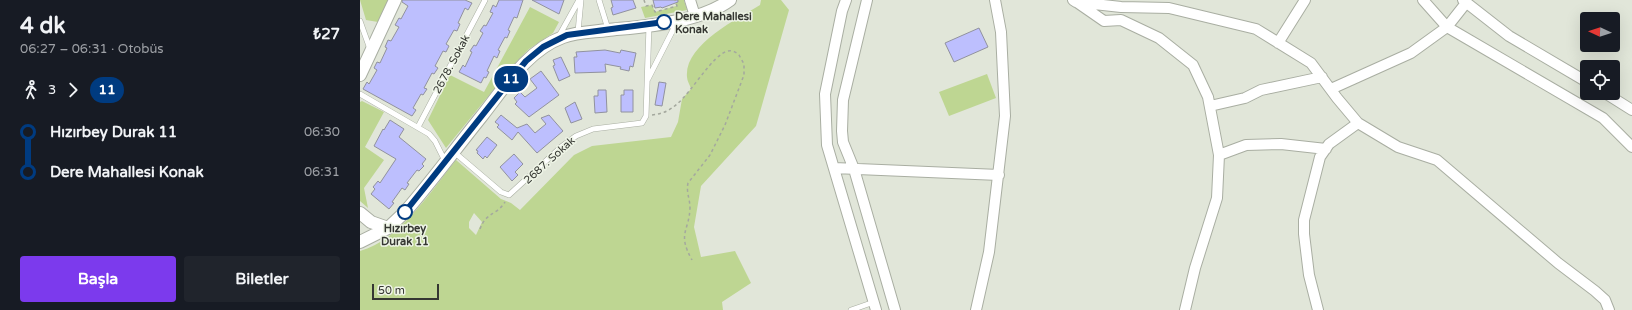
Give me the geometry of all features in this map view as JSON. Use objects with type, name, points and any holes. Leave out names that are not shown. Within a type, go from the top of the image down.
[{"type":"street","points":[[360,76],[395,0]]},
{"type":"street","points":[[690,0],[695,16]]},
{"type":"street","points":[[360,214],[363,241],[388,228],[405,212],[526,61],[543,47],[558,39],[578,33],[649,25],[695,16],[712,11],[730,0]]},
{"type":"street","points":[[846,0],[842,11],[825,94],[826,145],[875,306]]},
{"type":"street","points":[[867,0],[853,50],[842,110],[843,142],[854,169],[895,310]]},
{"type":"street","points":[[976,310],[989,252],[1005,116],[1001,32],[995,0]]},
{"type":"street","points":[[1422,0],[1446,27],[1603,118],[1632,147]]},
{"type":"street","points":[[1080,1],[1121,7],[1169,8],[1256,29],[1311,63],[1358,123],[1398,147],[1437,160],[1558,263],[1595,291],[1605,300],[1609,310]]},
{"type":"street","points":[[1080,1],[1104,21],[1121,20],[1159,38],[1193,65],[1208,97],[1219,154],[1217,198],[1194,268],[1185,310]]},
{"type":"street","points":[[1331,89],[1411,53],[1446,27],[1465,1],[1509,36],[1580,78]]},
{"type":"street","points":[[1278,43],[1302,2]]},
{"type":"street","points":[[1210,106],[1246,98],[1261,90],[1322,77]]},
{"type":"street","points":[[1616,100],[1632,110]]},
{"type":"street","points":[[1318,310],[1309,275],[1304,234],[1304,220],[1320,157],[1329,144],[1358,123]]},
{"type":"street","points":[[1219,154],[1246,145],[1281,144],[1326,149]]},
{"type":"street","points":[[834,168],[999,175]]},
{"type":"street","points":[[360,214],[370,222],[388,228]]},
{"type":"lane","name":"2678. Sokak","points":[[418,127],[485,0]]},
{"type":"lane","points":[[578,33],[580,0]]},
{"type":"lane","points":[[558,39],[580,0]]},
{"type":"lane","points":[[599,0],[609,30]]},
{"type":"lane","points":[[647,82],[678,20]]},
{"type":"lane","points":[[360,21],[371,52]]},
{"type":"lane","points":[[646,116],[649,25]]},
{"type":"lane","points":[[360,94],[432,136],[445,162]]},
{"type":"lane","name":"2687. Sokak","points":[[509,195],[561,147],[576,136],[593,129],[642,124],[646,116]]},
{"type":"lane","points":[[454,151],[501,192],[509,195]]},
{"type":"lane","points":[[851,310],[875,306]]},
{"type":"path","points":[[644,0],[646,6],[652,5],[655,12],[677,6],[675,0]]},
{"type":"path","points":[[646,116],[664,113],[677,104],[715,60],[723,53],[735,52],[742,58],[744,69],[742,83],[725,125],[710,155],[688,183],[690,212],[684,235],[687,251],[692,260]]},
{"type":"path","points":[[480,229],[484,218],[499,210],[509,195]]},
{"type":"green space","points":[[360,0],[389,0],[378,22],[366,20]]},
{"type":"green space","points":[[675,0],[684,0],[687,10],[645,18],[641,7],[652,5],[655,12],[676,6]]},
{"type":"green space","points":[[761,0],[781,0],[789,10],[756,126],[701,186],[694,227],[701,257],[735,251],[751,283],[722,302],[723,310],[360,310],[360,251],[375,245],[401,226],[425,200],[456,160],[501,199],[511,203],[520,210],[574,155],[592,146],[671,137],[678,122],[682,99],[691,89],[687,80],[688,65],[694,54],[714,34],[726,25],[760,5]],"holes":[[[474,213],[482,222],[476,235],[469,228],[469,222]]]},
{"type":"green space","points":[[530,7],[559,22],[553,33],[529,49],[517,61],[446,148],[428,120],[450,75],[484,92]]},
{"type":"green space","points":[[987,74],[996,98],[949,116],[939,92]]},
{"type":"green space","points":[[362,101],[384,112],[365,147],[384,160],[364,188],[368,208],[360,201],[360,102]]},
{"type":"building","points":[[402,0],[465,0],[472,3],[468,10],[465,8],[458,23],[460,24],[457,31],[454,30],[446,44],[449,46],[446,52],[443,51],[435,66],[438,68],[434,74],[432,73],[424,88],[427,89],[423,95],[421,94],[413,108],[416,110],[412,116],[363,89],[367,82],[369,84],[377,70],[374,68],[377,62],[380,63],[387,48],[385,47],[388,40],[391,41],[399,27],[395,25],[399,18],[401,19],[408,6],[402,2]]},
{"type":"building","points":[[499,0],[523,0],[517,18],[514,17],[508,30],[510,31],[507,38],[505,37],[498,50],[500,51],[497,58],[494,56],[487,71],[489,72],[481,83],[459,72],[463,65],[465,67],[472,52],[470,51],[474,45],[476,46],[483,33],[480,31],[484,25],[486,26],[493,13],[490,12],[493,5],[496,7]]},
{"type":"building","points":[[532,0],[564,0],[559,14]]},
{"type":"building","points":[[611,0],[633,0],[636,8],[613,15]]},
{"type":"building","points":[[653,0],[678,0],[678,2],[662,8],[655,8]]},
{"type":"building","points":[[979,28],[988,47],[954,62],[945,43]]},
{"type":"building","points":[[605,50],[620,53],[621,50],[636,53],[633,67],[630,66],[629,71],[620,69],[621,67],[605,64],[606,72],[575,73],[574,57],[577,57],[576,52]]},
{"type":"building","points":[[561,57],[570,76],[559,81],[553,66],[555,65],[553,60]]},
{"type":"building","points":[[541,71],[559,95],[529,117],[515,104],[517,102],[514,98],[520,92],[525,97],[537,88],[530,79]]},
{"type":"building","points":[[659,82],[666,83],[662,106],[655,105]]},
{"type":"building","points":[[598,90],[606,90],[607,112],[595,113],[594,96],[598,96]]},
{"type":"building","points":[[624,90],[633,90],[633,112],[621,112],[621,95],[624,95]]},
{"type":"building","points":[[575,102],[582,119],[571,123],[565,108]]},
{"type":"building","points":[[501,115],[517,128],[527,124],[535,133],[546,124],[541,118],[549,115],[563,131],[537,153],[518,132],[512,140],[497,127],[499,125],[495,122]]},
{"type":"building","points":[[390,120],[404,129],[399,137],[426,159],[422,164],[424,166],[419,171],[417,170],[407,183],[409,184],[405,190],[402,188],[389,209],[371,194],[375,189],[373,187],[378,181],[380,183],[396,159],[374,146],[383,129],[384,130]]},
{"type":"building","points":[[487,137],[497,145],[487,158],[485,156],[483,159],[476,150]]},
{"type":"building","points":[[514,154],[523,164],[515,172],[518,175],[512,181],[500,167]]},
{"type":"bus line","name":"11","points":[[405,212],[526,61],[543,47],[567,35],[664,22]]},
{"type":"place","name":"Dere Mahallesi Konak","points":[[664,22]]},
{"type":"place","name":"Hızırbey Durak 11","points":[[405,212]]}]
